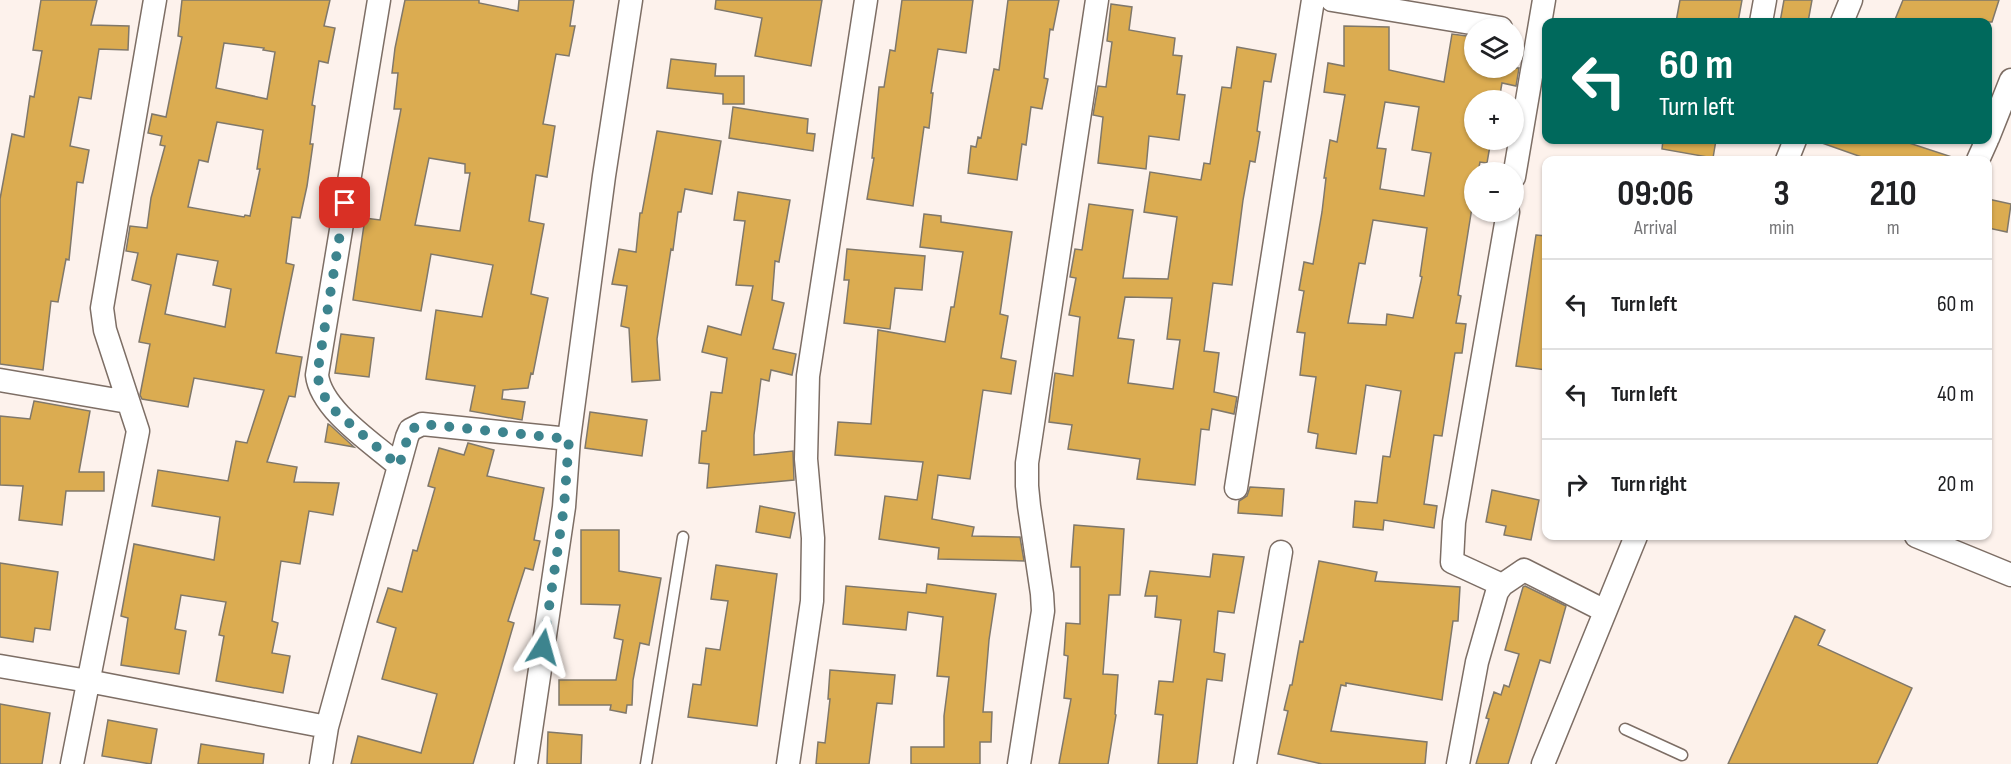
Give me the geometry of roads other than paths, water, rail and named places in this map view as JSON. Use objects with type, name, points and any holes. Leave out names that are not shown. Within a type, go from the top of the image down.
[{"type":"street","points":[[72,764],[138,431],[105,330],[102,308],[155,0]]},
{"type":"street","points":[[379,0],[317,375],[322,393],[334,410],[399,466]]},
{"type":"street","points":[[526,764],[564,507],[569,439],[604,176],[631,0]]},
{"type":"street","points":[[788,764],[812,601],[813,538],[806,459],[808,376],[866,0]]},
{"type":"street","points":[[1019,764],[1043,611],[1027,486],[1027,463],[1097,0]]},
{"type":"street","points":[[1236,488],[1313,0]]},
{"type":"street","points":[[1332,0],[1464,22]]},
{"type":"street","points":[[1543,18],[1544,0]]},
{"type":"street","points":[[1762,18],[1765,0]]},
{"type":"street","points":[[1844,18],[1851,0]]},
{"type":"street","points":[[1517,162],[1542,35],[1524,32]]},
{"type":"street","points":[[1992,127],[2011,80]]},
{"type":"street","points":[[1502,585],[1452,562],[1454,522],[1506,222]]},
{"type":"street","points":[[0,380],[128,402]]},
{"type":"street","points":[[321,764],[327,727],[410,430],[422,424],[569,439]]},
{"type":"street","points":[[1543,764],[1634,540]]},
{"type":"street","points":[[1926,540],[2011,575]]},
{"type":"street","points":[[1245,764],[1281,552]]},
{"type":"street","points":[[1458,764],[1477,662],[1497,592],[1502,585],[1524,570],[1605,611]]},
{"type":"street","points":[[0,666],[327,727]]},
{"type":"lane","points":[[646,764],[683,537]]},
{"type":"lane","points":[[1625,729],[1682,755]]}]
